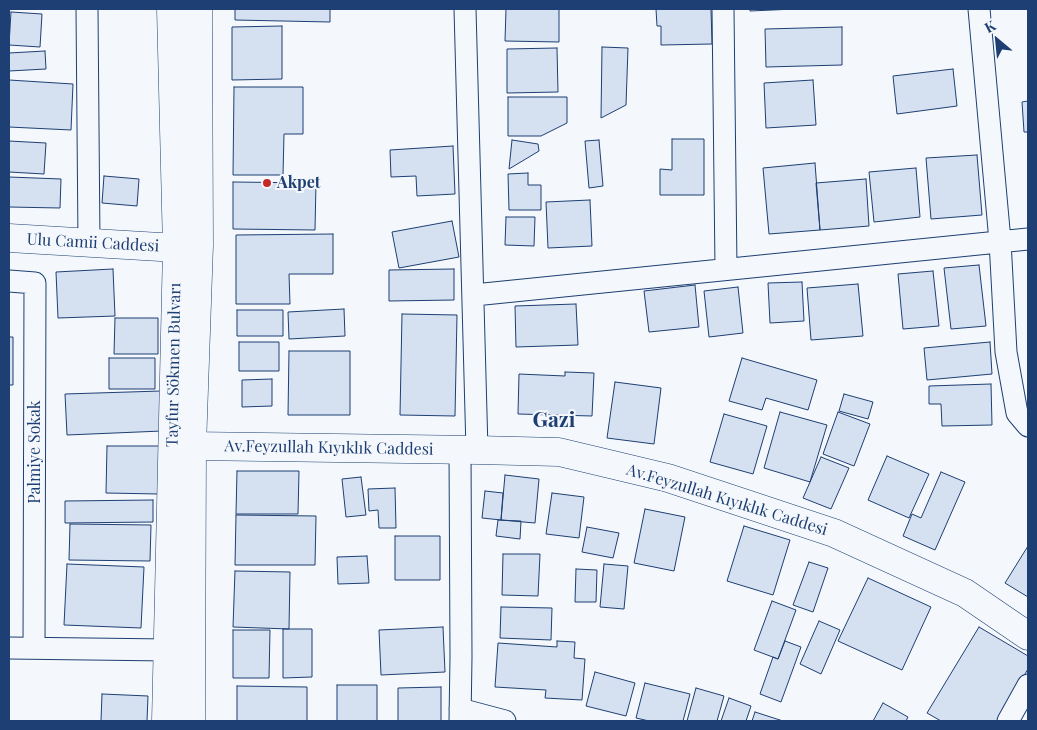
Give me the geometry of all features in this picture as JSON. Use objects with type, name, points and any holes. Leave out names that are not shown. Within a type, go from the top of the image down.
[{"type":"main road","name":"Tayfur Sökmen Bulvarı","points":[[166,721],[177,248],[171,9]]},
{"type":"main road","name":"Tayfur Sökmen Bulvarı","points":[[191,721],[192,446],[199,245],[198,9]]},
{"type":"main road","name":"Ulu Camii Caddesi","points":[[9,238],[177,248]]},
{"type":"main road","name":"Av.Feyzullah Kıyıklık Caddesi","points":[[192,446],[559,452],[668,478],[834,533],[965,594],[1028,636]]},
{"type":"street","points":[[87,9],[89,243]]},
{"type":"street","points":[[465,9],[474,295],[460,715],[505,721]]},
{"type":"street","points":[[723,9],[726,269]]},
{"type":"street","points":[[979,9],[1000,241],[1006,352],[1025,417]]},
{"type":"street","points":[[474,295],[1028,239]]},
{"type":"street","name":"Palmiye Sokak","points":[[9,281],[36,283],[34,648]]},
{"type":"street","points":[[9,648],[168,650]]},
{"type":"street","points":[[1008,721],[1028,685]]},
{"type":"building","points":[[235,9],[330,9],[330,22],[235,20]]},
{"type":"building","points":[[506,9],[559,9],[559,42],[505,41]]},
{"type":"building","points":[[656,9],[711,9],[712,44],[661,45],[661,26],[657,26]]},
{"type":"building","points":[[750,9],[795,9],[750,11]]},
{"type":"building","points":[[11,12],[42,14],[40,47],[9,45]]},
{"type":"building","points":[[282,26],[282,79],[232,80],[232,27]]},
{"type":"building","points":[[842,27],[842,65],[766,67],[765,29]]},
{"type":"building","points":[[602,47],[628,48],[626,105],[601,118]]},
{"type":"building","points":[[557,48],[558,92],[507,93],[507,49]]},
{"type":"building","points":[[45,51],[46,69],[9,71],[9,53]]},
{"type":"building","points":[[953,69],[957,106],[897,114],[893,76]]},
{"type":"building","points":[[9,80],[73,84],[71,130],[9,127]]},
{"type":"building","points":[[813,80],[816,125],[766,128],[764,83]]},
{"type":"building","points":[[234,87],[303,87],[303,134],[284,134],[283,175],[233,175]]},
{"type":"building","points":[[508,97],[567,97],[567,123],[541,136],[508,136]]},
{"type":"building","points":[[1028,101],[1028,132],[1024,132],[1022,102]]},
{"type":"building","points":[[672,139],[704,139],[704,195],[660,195],[660,169],[672,170]]},
{"type":"building","points":[[512,140],[538,144],[539,151],[509,169]]},
{"type":"building","points":[[599,140],[603,186],[589,188],[585,141]]},
{"type":"building","points":[[9,141],[46,143],[44,174],[9,172]]},
{"type":"building","points":[[453,146],[455,194],[417,196],[416,176],[391,177],[390,150]]},
{"type":"building","points":[[977,155],[982,215],[931,219],[926,158]]},
{"type":"building","points":[[815,163],[820,230],[769,234],[763,168]]},
{"type":"building","points":[[916,168],[920,217],[874,222],[869,172]]},
{"type":"building","points":[[528,173],[528,185],[541,185],[541,210],[509,210],[508,174]]},
{"type":"building","points":[[104,176],[139,179],[137,206],[102,203]]},
{"type":"building","points":[[9,177],[61,179],[60,208],[9,207]]},
{"type":"building","points":[[866,179],[869,226],[820,230],[816,183]]},
{"type":"building","points":[[233,182],[316,183],[315,230],[233,229]]},
{"type":"building","points":[[590,200],[592,246],[548,248],[546,202]]},
{"type":"building","points":[[506,217],[535,217],[534,246],[505,245]]},
{"type":"building","points":[[452,221],[459,257],[399,268],[392,232]]},
{"type":"building","points":[[333,234],[333,274],[289,274],[290,304],[236,304],[236,235]]},
{"type":"building","points":[[979,265],[986,326],[951,329],[944,268]]},
{"type":"building","points":[[113,269],[115,316],[58,318],[56,272]]},
{"type":"building","points":[[454,269],[454,300],[389,301],[389,270]]},
{"type":"building","points":[[933,271],[939,326],[903,329],[898,274]]},
{"type":"building","points":[[802,282],[804,321],[770,323],[768,283]]},
{"type":"building","points":[[858,284],[863,336],[811,340],[807,288]]},
{"type":"building","points":[[695,285],[699,327],[649,332],[644,291]]},
{"type":"building","points":[[738,287],[743,333],[709,337],[704,291]]},
{"type":"building","points":[[576,304],[578,345],[516,347],[515,306]]},
{"type":"building","points":[[344,309],[345,336],[289,339],[288,312]]},
{"type":"building","points":[[237,310],[283,310],[283,336],[237,336]]},
{"type":"building","points":[[402,314],[457,315],[455,416],[400,415]]},
{"type":"building","points":[[115,318],[158,318],[158,354],[114,354]]},
{"type":"building","points":[[9,337],[13,337],[13,385],[9,385]]},
{"type":"building","points":[[239,342],[279,342],[279,371],[239,371]]},
{"type":"building","points":[[990,342],[992,374],[927,380],[924,348]]},
{"type":"building","points":[[289,351],[350,351],[350,415],[288,415]]},
{"type":"building","points":[[109,358],[155,358],[155,389],[109,389]]},
{"type":"building","points":[[742,358],[817,380],[808,410],[766,398],[762,410],[729,401]]},
{"type":"building","points":[[565,372],[594,373],[592,416],[518,414],[519,374],[565,376]]},
{"type":"building","points":[[272,379],[272,406],[242,407],[242,380]]},
{"type":"building","points":[[615,382],[661,388],[654,444],[607,438]]},
{"type":"building","points":[[991,384],[992,425],[942,426],[941,404],[929,404],[929,386]]},
{"type":"building","points":[[161,391],[162,431],[67,435],[65,394]]},
{"type":"building","points":[[844,394],[873,402],[868,419],[839,411]]},
{"type":"building","points":[[780,412],[827,425],[810,482],[764,468]]},
{"type":"building","points":[[838,412],[870,424],[854,466],[823,454]]},
{"type":"building","points":[[724,414],[767,426],[753,474],[710,462]]},
{"type":"building","points":[[107,446],[160,446],[159,494],[106,493]]},
{"type":"building","points":[[887,456],[929,474],[909,518],[868,500]]},
{"type":"building","points":[[821,457],[849,468],[831,509],[803,498]]},
{"type":"building","points":[[237,471],[299,471],[298,514],[236,514]]},
{"type":"building","points":[[941,472],[965,482],[935,550],[903,536],[912,514],[921,518]]},
{"type":"building","points":[[505,475],[539,479],[535,523],[501,520]]},
{"type":"building","points":[[361,477],[366,515],[346,517],[342,479]]},
{"type":"building","points":[[395,488],[396,528],[379,528],[378,510],[369,511],[368,489]]},
{"type":"building","points":[[485,491],[503,493],[501,520],[482,518]]},
{"type":"building","points":[[552,493],[584,497],[579,538],[546,534]]},
{"type":"building","points":[[153,500],[153,522],[65,523],[65,501]]},
{"type":"building","points":[[645,509],[685,517],[674,571],[634,563]]},
{"type":"building","points":[[236,515],[316,516],[315,565],[235,565]]},
{"type":"building","points":[[498,520],[521,521],[520,539],[496,536]]},
{"type":"building","points":[[70,524],[151,525],[150,561],[69,560]]},
{"type":"building","points":[[744,526],[790,540],[773,595],[727,581]]},
{"type":"building","points":[[587,527],[619,533],[613,558],[582,552]]},
{"type":"building","points":[[395,536],[440,536],[440,580],[395,580]]},
{"type":"building","points":[[1028,546],[1028,597],[1005,583]]},
{"type":"building","points":[[503,554],[540,554],[538,596],[502,595]]},
{"type":"building","points":[[367,556],[369,583],[338,584],[337,557]]},
{"type":"building","points":[[809,562],[828,568],[813,612],[793,605]]},
{"type":"building","points":[[67,564],[144,567],[141,628],[64,625]]},
{"type":"building","points":[[604,564],[628,566],[624,609],[600,607]]},
{"type":"building","points":[[576,569],[597,570],[596,602],[575,602]]},
{"type":"building","points":[[235,571],[290,572],[289,629],[233,627]]},
{"type":"building","points":[[868,578],[931,607],[902,670],[838,641]]},
{"type":"building","points":[[772,601],[796,610],[778,659],[754,650]]},
{"type":"building","points":[[501,607],[552,608],[551,640],[500,638]]},
{"type":"building","points":[[819,621],[840,630],[821,674],[800,664]]},
{"type":"building","points":[[443,627],[445,672],[381,675],[379,630]]},
{"type":"building","points":[[979,627],[1028,656],[1028,669],[997,721],[941,721],[927,713]]},
{"type":"building","points":[[283,629],[312,629],[312,677],[283,678]]},
{"type":"building","points":[[233,630],[270,630],[269,678],[233,678]]},
{"type":"building","points":[[557,641],[575,642],[574,658],[585,659],[582,700],[545,698],[546,690],[495,687],[498,643],[557,647]]},
{"type":"building","points":[[785,641],[801,647],[781,702],[760,694],[773,657],[778,659]]},
{"type":"building","points":[[595,672],[635,683],[626,716],[586,706]]},
{"type":"building","points":[[645,683],[690,694],[683,721],[649,721],[636,718]]},
{"type":"building","points":[[337,685],[377,685],[377,721],[337,721]]},
{"type":"building","points":[[237,686],[307,687],[307,721],[237,721]]},
{"type":"building","points":[[441,687],[441,721],[398,721],[398,688]]},
{"type":"building","points":[[696,688],[724,696],[717,721],[687,721]]},
{"type":"building","points":[[102,694],[148,696],[147,721],[101,721]]},
{"type":"building","points":[[729,698],[751,706],[746,721],[721,721]]},
{"type":"building","points":[[883,703],[908,717],[906,721],[873,721]]},
{"type":"building","points":[[755,712],[783,721],[752,721]]},
{"type":"place","name":"Akpet","points":[[267,183]]},
{"type":"district","name":"Gazi","points":[[554,420]]}]
